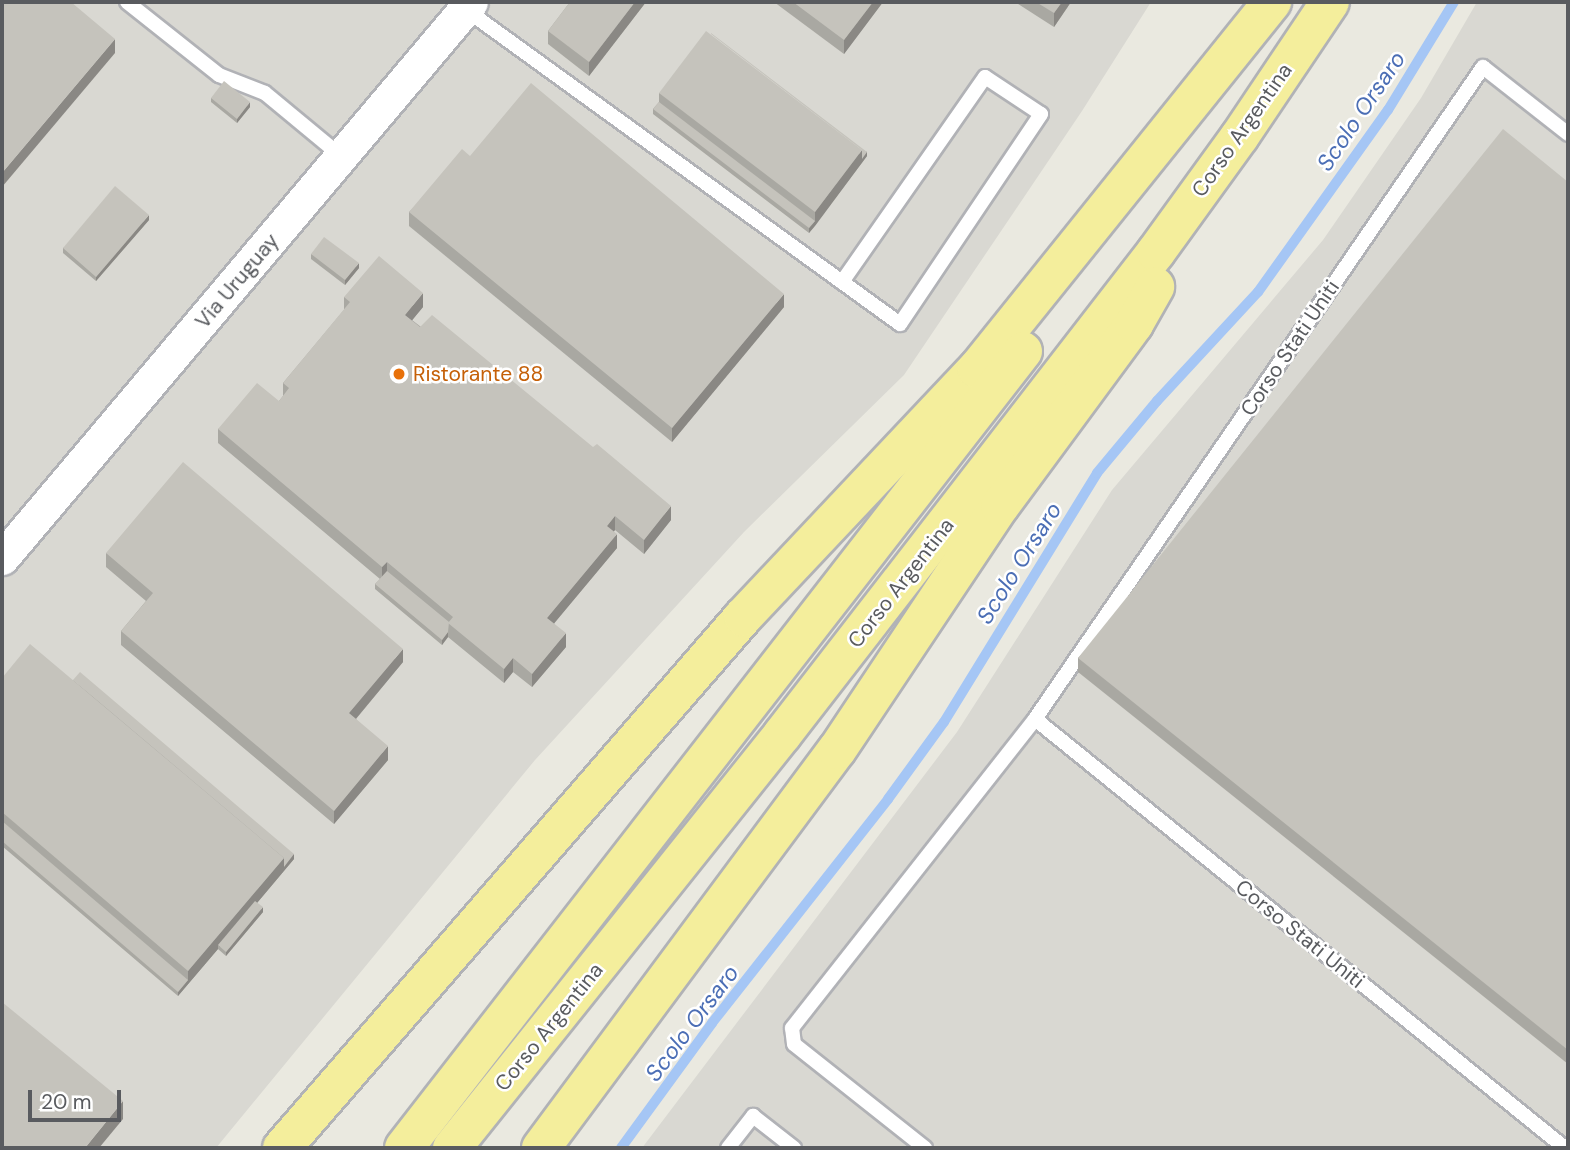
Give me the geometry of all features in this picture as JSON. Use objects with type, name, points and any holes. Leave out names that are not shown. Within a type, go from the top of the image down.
[{"type":"highway","points":[[282,1148],[743,617],[976,369],[1272,2]]},
{"type":"highway","name":"Corso Argentina","points":[[404,1148],[1138,205],[1272,2]]},
{"type":"highway","name":"Corso Argentina","points":[[452,1148],[964,502],[1240,136],[1330,2]]},
{"type":"highway","points":[[541,1148],[837,750],[1000,506],[1134,324],[1240,136]]},
{"type":"street","name":"Via Uruguay","points":[[2,558],[468,5]]},
{"type":"lane","points":[[127,2],[219,75],[265,93],[342,157]]},
{"type":"lane","points":[[468,5],[842,282],[900,324],[1041,114],[985,77],[842,282]]},
{"type":"lane","name":"Corso Stati Uniti","points":[[925,1148],[794,1044],[792,1028],[1035,719],[1483,67],[1568,134]]},
{"type":"lane","name":"Corso Stati Uniti","points":[[1035,719],[1567,1148]]},
{"type":"lane","points":[[728,1148],[753,1116],[794,1148]]},
{"type":"shaded area","points":[[2,2],[1151,2],[1082,111],[904,375],[744,532],[535,760],[216,1148],[2,1148]]},
{"type":"shaded area","points":[[1477,2],[1568,2],[1568,1148],[642,1148],[957,732],[1112,490],[1323,240],[1421,98]]},
{"type":"building","points":[[2,2],[71,2],[115,39],[2,173]]},
{"type":"building","points":[[570,2],[635,2],[589,62],[548,31]]},
{"type":"building","points":[[793,2],[873,2],[844,40]]},
{"type":"building","points":[[1036,2],[1062,2],[1054,13]]},
{"type":"building","points":[[706,31],[862,150],[815,212],[659,93]]},
{"type":"building","points":[[711,33],[867,152],[862,159],[862,150]]},
{"type":"building","points":[[224,81],[250,102],[237,119],[211,98]]},
{"type":"building","points":[[531,83],[784,294],[672,428],[409,212],[462,149],[470,156]]},
{"type":"building","points":[[659,102],[815,221],[809,228],[653,109]]},
{"type":"building","points":[[1503,129],[1568,182],[1568,1050],[1078,658]]},
{"type":"building","points":[[115,186],[149,215],[96,277],[63,248]]},
{"type":"building","points":[[324,237],[359,263],[345,280],[311,254]]},
{"type":"building","points":[[379,256],[423,293],[405,315],[420,327],[432,315],[593,447],[597,444],[671,506],[644,540],[615,516],[607,526],[617,534],[547,618],[566,633],[532,674],[513,658],[504,669],[448,623],[453,617],[387,562],[382,567],[218,429],[257,383],[279,401],[289,388],[283,383],[350,302],[344,297]]},
{"type":"building","points":[[183,462],[403,649],[349,713],[388,746],[334,811],[121,631],[153,593],[106,553]]},
{"type":"building","points":[[387,571],[449,622],[448,632],[442,640],[375,584]]},
{"type":"building","points":[[30,644],[284,858],[188,971],[2,812],[2,678]]},
{"type":"building","points":[[80,672],[294,854],[284,867],[284,858],[73,680]]},
{"type":"building","points":[[2,821],[188,980],[178,992],[2,841]]},
{"type":"building","points":[[255,901],[263,907],[226,952],[218,945]]},
{"type":"building","points":[[2,1002],[123,1101],[85,1148],[2,1148]]},
{"type":"waterway","name":"Scolo Orsaro","points":[[621,1148],[712,1023],[888,799],[944,722],[1097,473],[1157,401],[1258,292],[1388,110],[1454,2]]},
{"type":"place","name":"Ristorante 88","points":[[399,374]]}]
